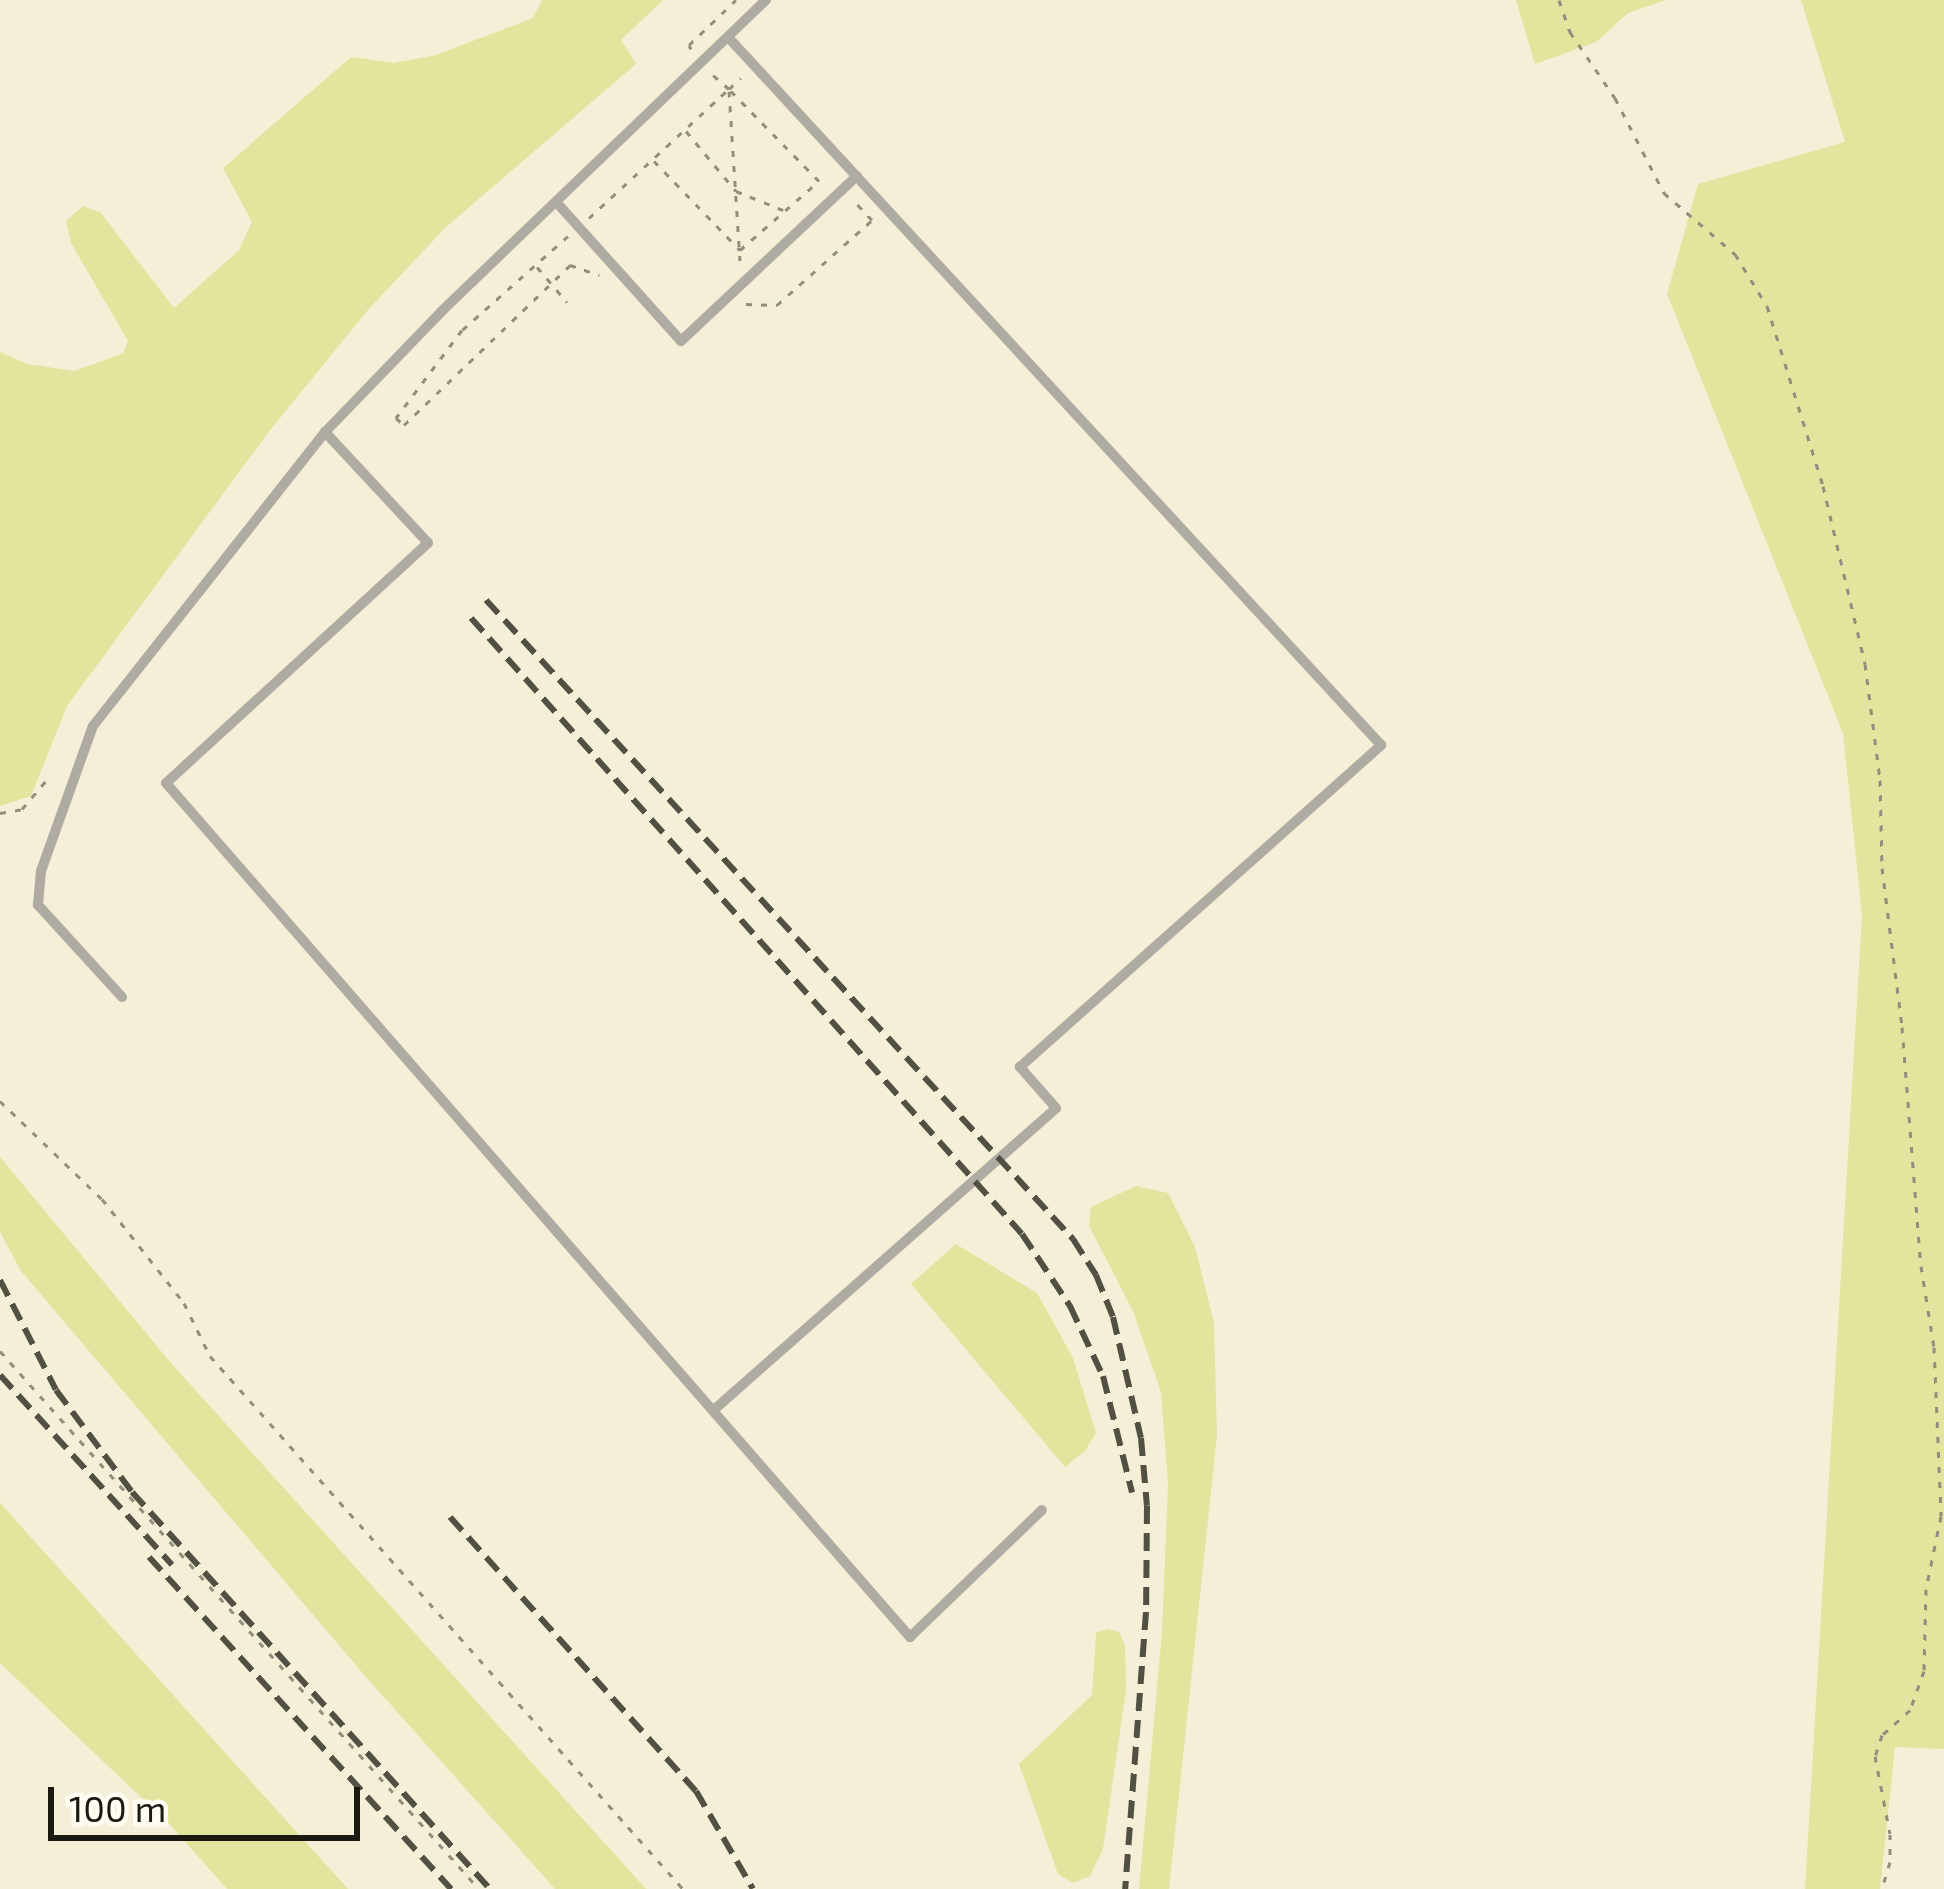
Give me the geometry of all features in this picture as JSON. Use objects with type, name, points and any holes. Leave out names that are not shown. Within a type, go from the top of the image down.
[{"type":"lane","points":[[122,997],[38,905],[41,872],[93,726],[325,432],[442,311],[766,0]]},
{"type":"lane","points":[[716,1408],[1055,1108],[1020,1067],[1381,745],[728,37]]},
{"type":"lane","points":[[558,204],[681,341],[856,176]]},
{"type":"lane","points":[[325,432],[428,544],[166,783],[716,1408],[910,1637],[1042,1510]]},
{"type":"path","points":[[722,302],[778,305],[872,220],[842,190],[819,181],[701,64],[689,45],[736,0]]},
{"type":"path","points":[[1559,0],[1570,32],[1625,116],[1664,193],[1735,254],[1767,306],[1823,486],[1865,664],[1880,780],[1882,868],[1902,1028],[1921,1266],[1934,1347],[1941,1516],[1926,1589],[1924,1671],[1910,1710],[1882,1735],[1875,1756],[1890,1834],[1890,1862],[1882,1889]]},
{"type":"path","points":[[633,288],[570,265],[404,425],[396,418],[462,329],[754,65]]},
{"type":"path","points":[[729,89],[742,284]]},
{"type":"path","points":[[685,130],[736,191],[785,211]]},
{"type":"path","points":[[652,160],[740,250]]},
{"type":"path","points":[[740,250],[819,181]]},
{"type":"path","points":[[535,266],[567,302]]},
{"type":"path","points":[[0,814],[22,809],[50,776]]},
{"type":"path","points":[[0,1101],[102,1199],[184,1303],[210,1356],[683,1889]]},
{"type":"path","points":[[0,1351],[479,1889]]},
{"type":"green space","points":[[542,0],[663,0],[621,40],[636,64],[446,227],[367,311],[267,434],[67,706],[31,796],[0,806],[0,352],[27,364],[75,371],[123,353],[128,341],[71,243],[66,221],[83,206],[101,213],[174,308],[239,250],[252,222],[223,168],[351,57],[394,63],[436,55],[533,18]]},
{"type":"green space","points":[[1516,0],[1666,0],[1628,13],[1596,42],[1535,64]]},
{"type":"green space","points":[[1801,0],[1944,0],[1944,1749],[1895,1747],[1880,1889],[1805,1889],[1862,915],[1843,733],[1667,294],[1698,184],[1845,142]]},
{"type":"green space","points":[[0,1157],[171,1363],[646,1889],[555,1889],[366,1677],[21,1271],[0,1232]]},
{"type":"green space","points":[[1136,1186],[1168,1193],[1195,1247],[1214,1323],[1217,1435],[1169,1889],[1139,1889],[1162,1632],[1168,1484],[1161,1392],[1133,1311],[1089,1226],[1091,1207]]},
{"type":"green space","points":[[956,1244],[1037,1293],[1073,1358],[1096,1433],[1085,1451],[1065,1467],[911,1284]]},
{"type":"green space","points":[[0,1503],[348,1889],[227,1889],[171,1826],[0,1663]]},
{"type":"green space","points":[[1119,1632],[1125,1645],[1126,1690],[1103,1849],[1090,1876],[1073,1883],[1058,1874],[1019,1764],[1092,1695],[1096,1633]]},
{"type":"railway","points":[[486,600],[1073,1239],[1096,1275],[1113,1317],[1141,1438],[1147,1506],[1146,1612],[1125,1889]]},
{"type":"railway","points":[[471,618],[1022,1234],[1070,1306],[1103,1376],[1132,1492]]},
{"type":"railway","points":[[0,1280],[56,1390],[132,1492],[490,1889]]},
{"type":"railway","points":[[0,1375],[172,1565]]},
{"type":"railway","points":[[450,1517],[696,1791],[753,1889]]},
{"type":"railway","points":[[149,1557],[451,1889]]}]
